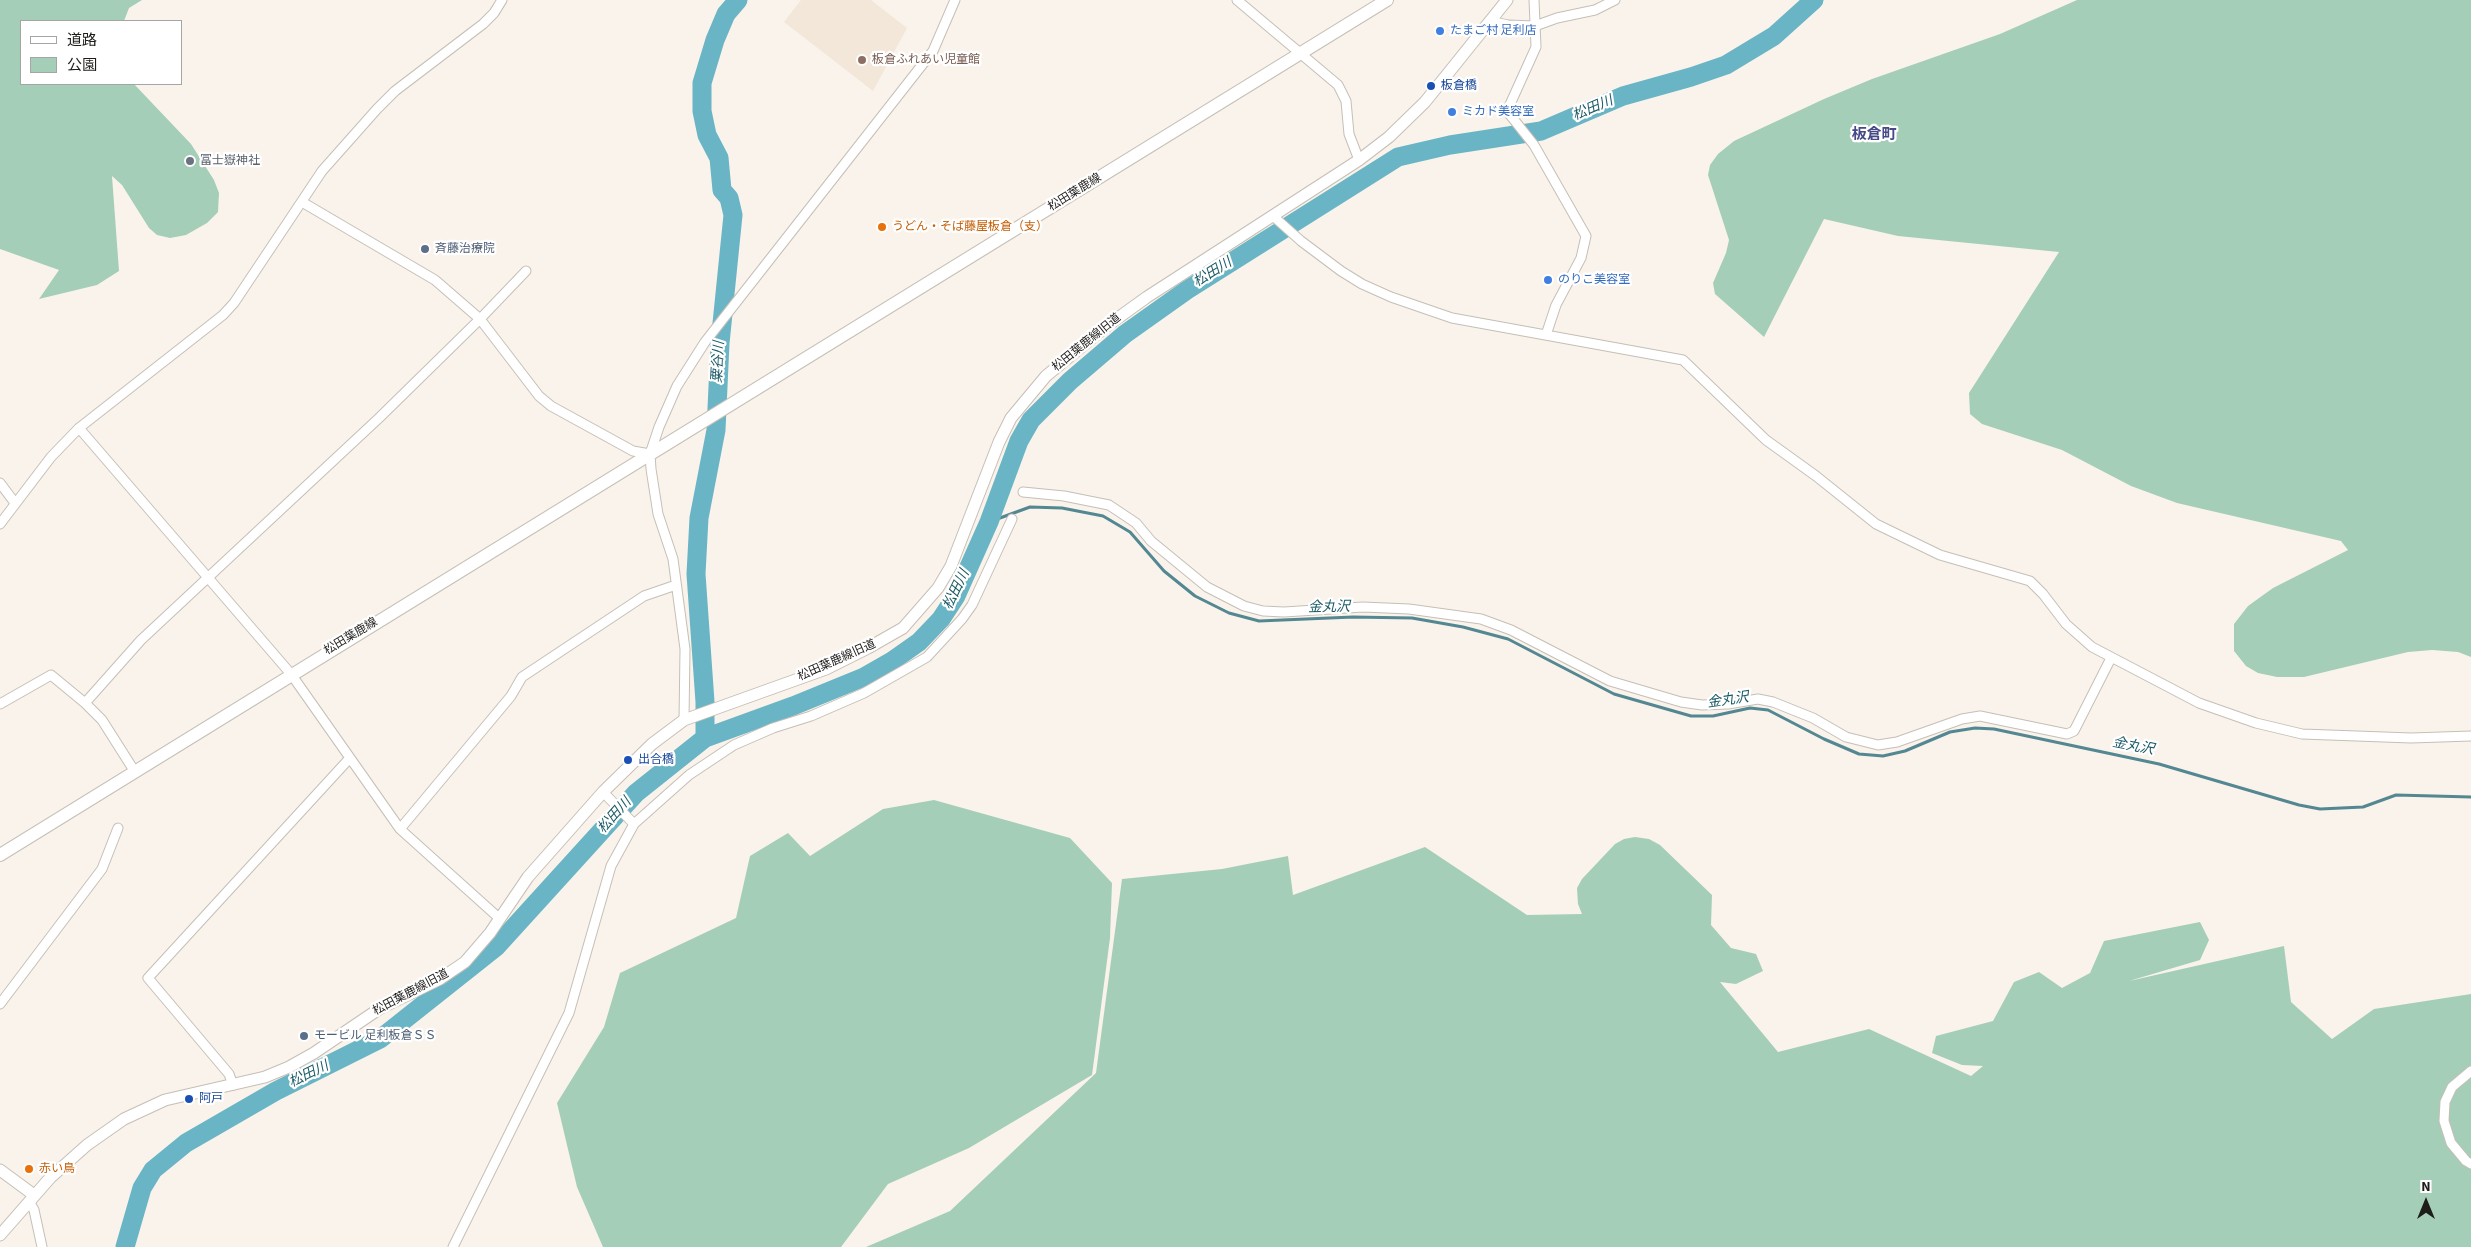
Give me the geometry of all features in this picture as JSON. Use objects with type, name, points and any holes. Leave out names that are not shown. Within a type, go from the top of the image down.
[{"type":"main road","name":"松田葉鹿線","points":[[0,855],[1387,0]]},
{"type":"street","points":[[0,524],[51,457],[79,428],[223,315],[234,303],[322,171],[395,91],[482,24],[494,13],[502,0]]},
{"type":"street","points":[[687,718],[685,649],[673,559],[654,494],[650,454],[659,427],[677,386],[714,331],[918,71],[942,33],[956,0]]},
{"type":"street","points":[[1237,0],[1338,85],[1346,101],[1349,134],[1359,160]]},
{"type":"street","name":"松田葉鹿線旧道","points":[[0,1234],[32,1198],[87,1145],[131,1115],[165,1100],[265,1077],[289,1067],[314,1053],[379,1009],[440,979],[465,962],[486,938],[528,877],[652,744],[687,718],[826,669],[903,628],[938,588],[951,566],[999,442],[1011,418],[1033,390],[1104,328],[1166,284],[1359,160],[1389,137],[1425,102],[1507,0]]},
{"type":"street","points":[[1534,0],[1536,48],[1508,105],[1507,111],[1534,145],[1586,236],[1581,258],[1556,305],[1546,335]]},
{"type":"street","points":[[1490,21],[1520,27],[1535,26],[1557,18],[1595,10],[1615,0]]},
{"type":"street","points":[[302,202],[435,280],[480,319],[539,396],[551,406],[633,451],[650,454]]},
{"type":"street","points":[[1274,216],[1301,241],[1334,266],[1362,284],[1391,297],[1452,318],[1683,360],[1766,440],[1816,476],[1876,524],[1940,555],[2030,581],[2044,594],[2066,624],[2092,647],[2199,703],[2225,714],[2286,732],[2302,734],[2411,738],[2471,736]]},
{"type":"street","points":[[86,703],[140,640],[379,418],[526,271]]},
{"type":"street","points":[[79,428],[209,576],[291,674],[400,829],[499,918]]},
{"type":"street","points":[[0,483],[15,503]]},
{"type":"street","points":[[1024,492],[1064,496],[1109,505],[1136,523],[1151,541],[1207,587],[1244,606],[1263,611],[1284,612],[1354,607],[1409,609],[1481,619],[1511,630],[1610,681],[1681,702],[1695,704],[1728,704],[1758,698],[1813,718],[1846,737],[1878,745],[1897,742],[1962,719],[1980,716],[2068,734],[2074,731],[2111,658]]},
{"type":"street","points":[[453,1247],[569,1013],[611,866],[632,822],[689,775],[734,745],[773,728],[811,716],[864,693],[927,657],[962,619],[972,605],[1012,519]]},
{"type":"street","points":[[400,829],[511,696],[522,677],[644,596],[676,585]]},
{"type":"street","points":[[0,704],[51,675],[86,703],[102,720],[135,772]]},
{"type":"street","points":[[233,1085],[229,1074],[148,978],[350,760]]},
{"type":"street","points":[[605,795],[632,822]]},
{"type":"street","points":[[0,1004],[102,869],[118,828]]},
{"type":"street","points":[[2471,1071],[2452,1087],[2445,1102],[2444,1121],[2450,1143],[2471,1164]]},
{"type":"street","points":[[0,1170],[32,1198],[42,1247]]},
{"type":"shaded area","name":"板倉ふれあい児童館","points":[[801,0],[871,0],[907,28],[873,91],[784,22]]},
{"type":"green space","points":[[0,0],[142,0],[129,8],[124,20],[20,20],[20,85],[135,85],[191,144],[214,180],[219,193],[218,212],[207,223],[186,235],[170,238],[157,235],[149,228],[122,185],[112,176],[119,271],[97,285],[39,299],[59,270],[0,249]]},
{"type":"green space","points":[[2077,0],[2471,0],[2471,657],[2458,652],[2432,650],[2408,652],[2304,677],[2277,677],[2258,673],[2246,666],[2234,651],[2234,624],[2248,606],[2273,588],[2348,550],[2341,541],[2177,503],[2131,486],[2062,450],[1982,424],[1970,414],[1969,393],[2059,252],[1898,236],[1824,219],[1764,337],[1715,294],[1713,283],[1726,253],[1729,240],[1708,175],[1710,165],[1718,154],[1734,141],[1872,79],[2000,34]]},
{"type":"green space","points":[[934,800],[1070,838],[1112,883],[1110,938],[1092,1075],[969,1148],[888,1184],[841,1247],[603,1247],[577,1187],[557,1103],[604,1027],[620,973],[736,918],[750,856],[788,833],[810,856],[883,809]]},
{"type":"green space","points":[[1635,837],[1649,839],[1660,845],[1712,895],[1711,925],[1731,948],[1756,954],[1763,971],[1736,984],[1720,982],[1778,1052],[1869,1029],[1971,1076],[1983,1066],[1962,1065],[1932,1053],[1936,1036],[1993,1021],[2014,982],[2039,972],[2062,988],[2090,973],[2104,941],[2200,922],[2209,940],[2200,960],[2129,981],[2284,946],[2291,1002],[2332,1039],[2374,1009],[2471,994],[2471,1247],[866,1247],[950,1211],[1096,1073],[1122,879],[1222,869],[1288,856],[1293,895],[1425,847],[1527,915],[1582,914],[1578,904],[1577,888],[1582,879],[1615,844],[1624,839]]},
{"type":"waterway","name":"粟谷川","points":[[705,738],[705,702],[696,574],[699,518],[716,430],[720,343],[733,215],[729,198],[722,190],[719,158],[707,135],[702,111],[702,83],[715,40],[726,14],[738,0]]},
{"type":"waterway","name":"松田川","points":[[125,1247],[142,1188],[153,1170],[186,1143],[276,1091],[380,1039],[496,947],[636,793],[705,738],[793,706],[864,677],[892,661],[919,642],[941,619],[956,596],[989,522],[1019,441],[1031,420],[1070,381],[1125,334],[1187,290],[1398,157],[1450,145],[1541,131],[1623,96],[1726,65],[1774,36],[1814,0]]},
{"type":"waterway","name":"金丸沢","points":[[989,522],[1030,507],[1062,508],[1103,516],[1130,532],[1164,571],[1195,596],[1229,613],[1259,621],[1353,617],[1412,618],[1463,627],[1508,639],[1614,694],[1691,716],[1713,716],[1750,708],[1768,710],[1824,739],[1859,754],[1883,756],[1905,751],[1950,732],[1975,728],[1994,729],[2159,764],[2299,805],[2320,809],[2363,807],[2396,795],[2471,797]]},
{"type":"place","name":"たまご村 足利店","points":[[1440,31]]},
{"type":"place","name":"板倉ふれあい児童館","points":[[862,60]]},
{"type":"place","name":"板倉橋","points":[[1431,86]]},
{"type":"place","name":"ミカド美容室","points":[[1452,112]]},
{"type":"place","name":"冨士嶽神社","points":[[190,161]]},
{"type":"place","name":"うどん・そば藤屋板倉（支）","points":[[882,227]]},
{"type":"place","name":"斉藤治療院","points":[[425,249]]},
{"type":"place","name":"のりこ美容室","points":[[1548,280]]},
{"type":"place","name":"出合橋","points":[[628,760]]},
{"type":"place","name":"モービル 足利板倉ＳＳ","points":[[304,1036]]},
{"type":"place","name":"阿戸","points":[[189,1099]]},
{"type":"place","name":"赤い鳥","points":[[29,1169]]},
{"type":"district","name":"板倉町","points":[[1874,136]]}]
